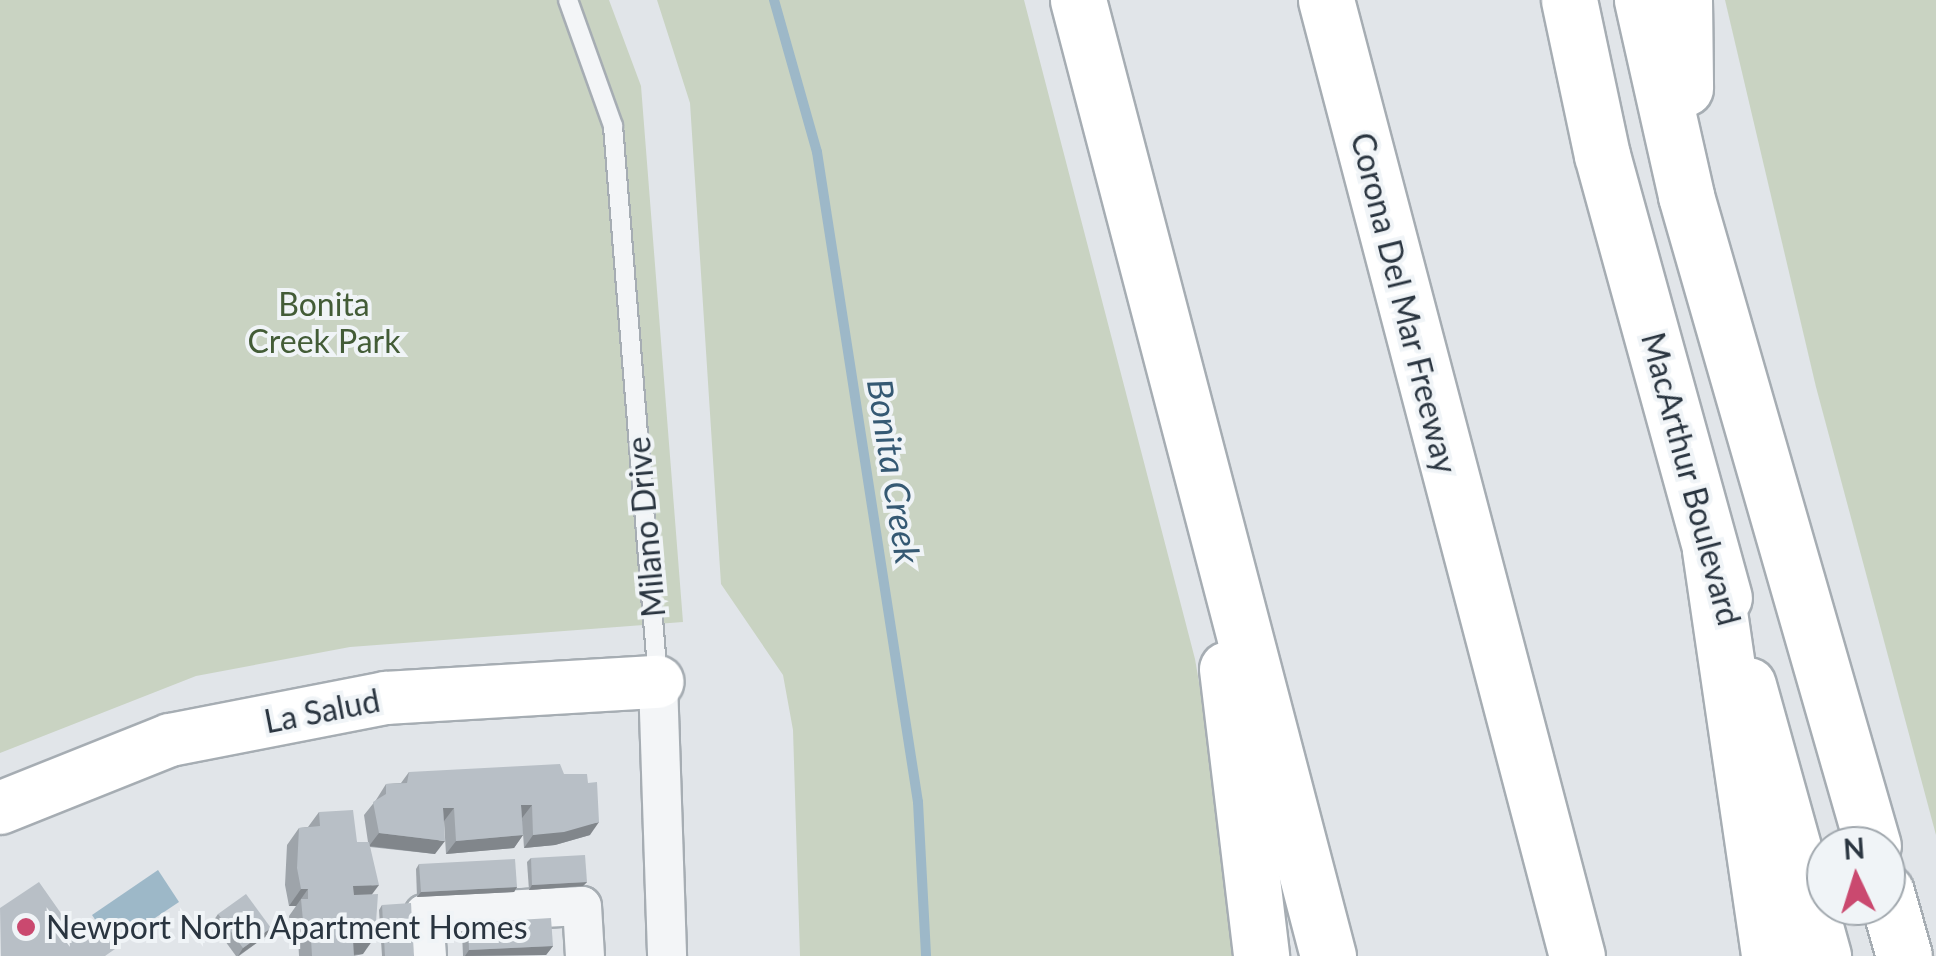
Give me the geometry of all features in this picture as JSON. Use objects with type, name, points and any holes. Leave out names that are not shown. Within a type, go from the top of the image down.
[{"type":"main road","points":[[1078,0],[1328,956]]},
{"type":"main road","name":"Corona Del Mar Freeway","points":[[1326,0],[1482,607]]},
{"type":"main road","name":"MacArthur Boulevard","points":[[1569,0],[1602,154],[1824,956]]},
{"type":"main road","points":[[1642,0],[1686,196],[1867,826]]},
{"type":"main road","points":[[1684,0],[1686,196]]},
{"type":"main road","points":[[1212,506],[1262,956]]},
{"type":"main road","points":[[1710,550],[1769,956]]},
{"type":"main road","points":[[1482,607],[1578,956]]},
{"type":"main road","points":[[1482,607],[1608,956]]},
{"type":"main road","points":[[1896,926],[1904,956]]},
{"type":"street","name":"La Salud","points":[[0,808],[170,740],[357,704],[658,682]]},
{"type":"street","name":"Milano Drive","points":[[658,682],[667,956]]},
{"type":"street","points":[[427,956],[424,914],[582,906],[585,956]]},
{"type":"lane","name":"Milano Drive","points":[[568,0],[607,100],[658,682]]},
{"type":"green space","name":"Bonita Creek Park","points":[[0,0],[609,0],[641,86],[683,622],[350,647],[196,676],[0,753]]},
{"type":"green space","points":[[657,0],[1024,0],[1195,659],[1246,956],[800,956],[793,730],[783,675],[721,584],[690,103]]},
{"type":"green space","points":[[1725,0],[1936,0],[1936,835],[1816,387]]},
{"type":"water","points":[[158,870],[179,902],[113,946],[92,915]]},
{"type":"building","points":[[560,764],[564,774],[587,774],[588,783],[597,782],[599,822],[564,832],[533,835],[532,805],[521,805],[523,835],[456,841],[454,808],[443,808],[445,841],[379,833],[373,802],[386,794],[386,784],[407,783],[409,772]]},
{"type":"building","points":[[353,810],[357,842],[369,842],[379,885],[353,886],[354,895],[378,894],[375,937],[353,939],[354,956],[312,956],[310,921],[303,921],[301,899],[308,899],[308,889],[301,889],[297,868],[299,828],[320,826],[319,812]]},
{"type":"building","points":[[585,855],[587,882],[532,885],[531,858]]},
{"type":"building","points":[[515,859],[517,887],[421,892],[419,864]]},
{"type":"building","name":"Newport North Apartment Homes","points":[[39,882],[79,939],[99,925],[115,949],[105,956],[1,956],[0,908]]},
{"type":"building","points":[[246,894],[271,928],[243,948],[218,914]]},
{"type":"building","points":[[411,903],[414,956],[385,956],[382,905]]},
{"type":"building","points":[[551,918],[553,946],[469,950],[468,923]]},
{"type":"waterway","name":"Bonita Creek","points":[[774,0],[817,152],[918,802],[926,956]]},
{"type":"place","name":"Newport North Apartment Homes","points":[[26,927]]}]
